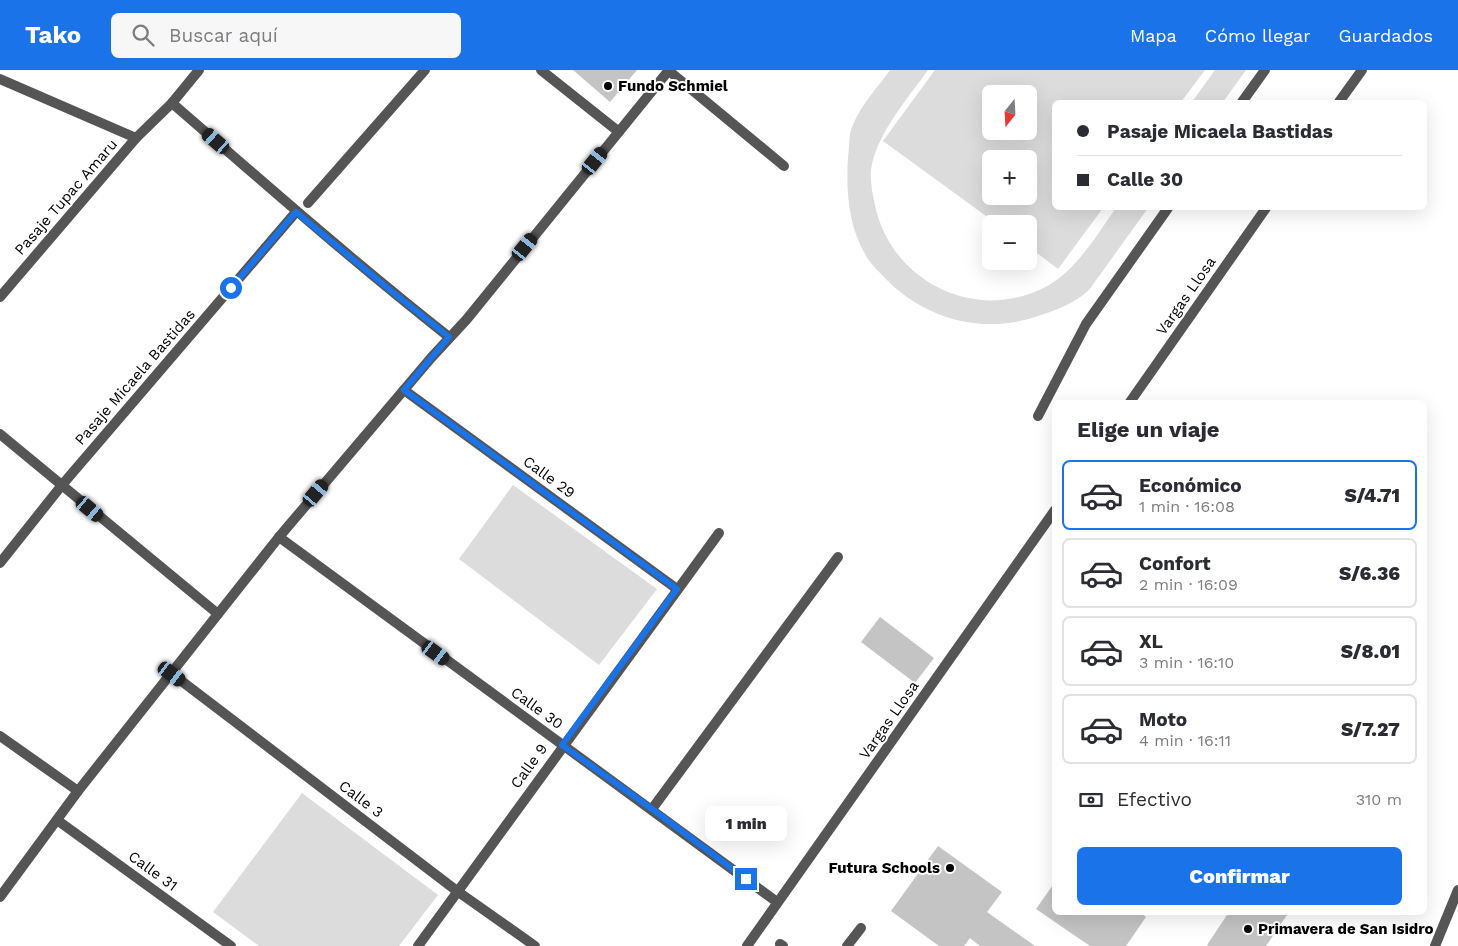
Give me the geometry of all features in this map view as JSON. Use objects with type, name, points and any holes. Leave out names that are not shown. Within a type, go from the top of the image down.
[{"type":"street","name":"Pasaje Tupac Amaru","points":[[0,297],[136,138],[172,103],[199,70]]},
{"type":"street","points":[[308,203],[425,70]]},
{"type":"street","points":[[541,70],[619,132]]},
{"type":"street","points":[[0,897],[78,791],[279,537],[449,337],[473,312],[669,70],[784,166]]},
{"type":"street","points":[[1243,100],[1265,70]]},
{"type":"street","points":[[1340,100],[1362,70]]},
{"type":"street","points":[[0,79],[136,138]]},
{"type":"street","points":[[172,103],[296,212],[449,337]]},
{"type":"street","points":[[1038,416],[1086,324],[1167,210]]},
{"type":"street","name":"Vargas Llosa","points":[[1131,400],[1265,210]]},
{"type":"street","name":"Pasaje Micaela Bastidas","points":[[0,563],[62,485],[296,212]]},
{"type":"street","name":"Calle 29","points":[[404,390],[677,589]]},
{"type":"street","points":[[0,434],[218,614]]},
{"type":"street","name":"Vargas Llosa","points":[[747,946],[1052,514]]},
{"type":"street","name":"Calle 9","points":[[418,946],[562,745],[719,533]]},
{"type":"street","name":"Calle 30","points":[[279,537],[777,902]]},
{"type":"street","points":[[652,809],[838,557]]},
{"type":"street","name":"Calle 3","points":[[172,674],[457,891],[535,946]]},
{"type":"street","points":[[0,736],[78,791]]},
{"type":"street","name":"Calle 31","points":[[57,820],[231,946]]},
{"type":"street","points":[[1435,946],[1458,890]]},
{"type":"street","points":[[848,946],[861,928]]},
{"type":"shaded area","points":[[890,70],[928,70],[881,139],[872,164],[871,184],[875,205],[884,232],[899,256],[919,275],[942,289],[967,298],[995,300],[1022,296],[1049,285],[1069,270],[1115,210],[1147,210],[1089,290],[1056,310],[1014,322],[994,324],[973,323],[953,319],[934,312],[915,303],[898,291],[868,259],[856,235],[848,196],[848,157],[850,134],[853,125],[867,100]]},
{"type":"shaded area","points":[[935,70],[1205,70],[1182,100],[1052,100],[1052,210],[1102,210],[1058,269],[1037,253],[1037,215],[985,215],[883,141]]},
{"type":"shaded area","points":[[1215,70],[1246,70],[1224,100],[1193,100]]},
{"type":"shaded area","points":[[513,485],[657,589],[599,665],[459,559]]},
{"type":"shaded area","points":[[302,793],[438,895],[399,946],[259,946],[213,912]]},
{"type":"building","name":"Fundo Schmiel","points":[[573,70],[637,70],[610,102]]},
{"type":"building","points":[[880,617],[934,658],[915,683],[861,642]]},
{"type":"building","points":[[938,846],[1002,892],[987,912],[1035,946],[980,946],[970,938],[964,946],[939,946],[891,911]]},
{"type":"building","points":[[1052,886],[1052,915],[1144,915],[1146,917],[1126,946],[1090,946],[1036,909]]},
{"type":"building","name":"Primavera de San Isidro","points":[[1227,915],[1287,915],[1266,946],[1207,945]]},
{"type":"place","name":"Fundo Schmiel","points":[[608,86]]},
{"type":"place","name":"Futura Schools","points":[[950,868]]},
{"type":"place","name":"Primavera de San Isidro","points":[[1248,929]]},
{"type":"route","points":[[231,288],[296,212],[449,337],[404,390],[677,589],[562,745],[746,879]]}]
